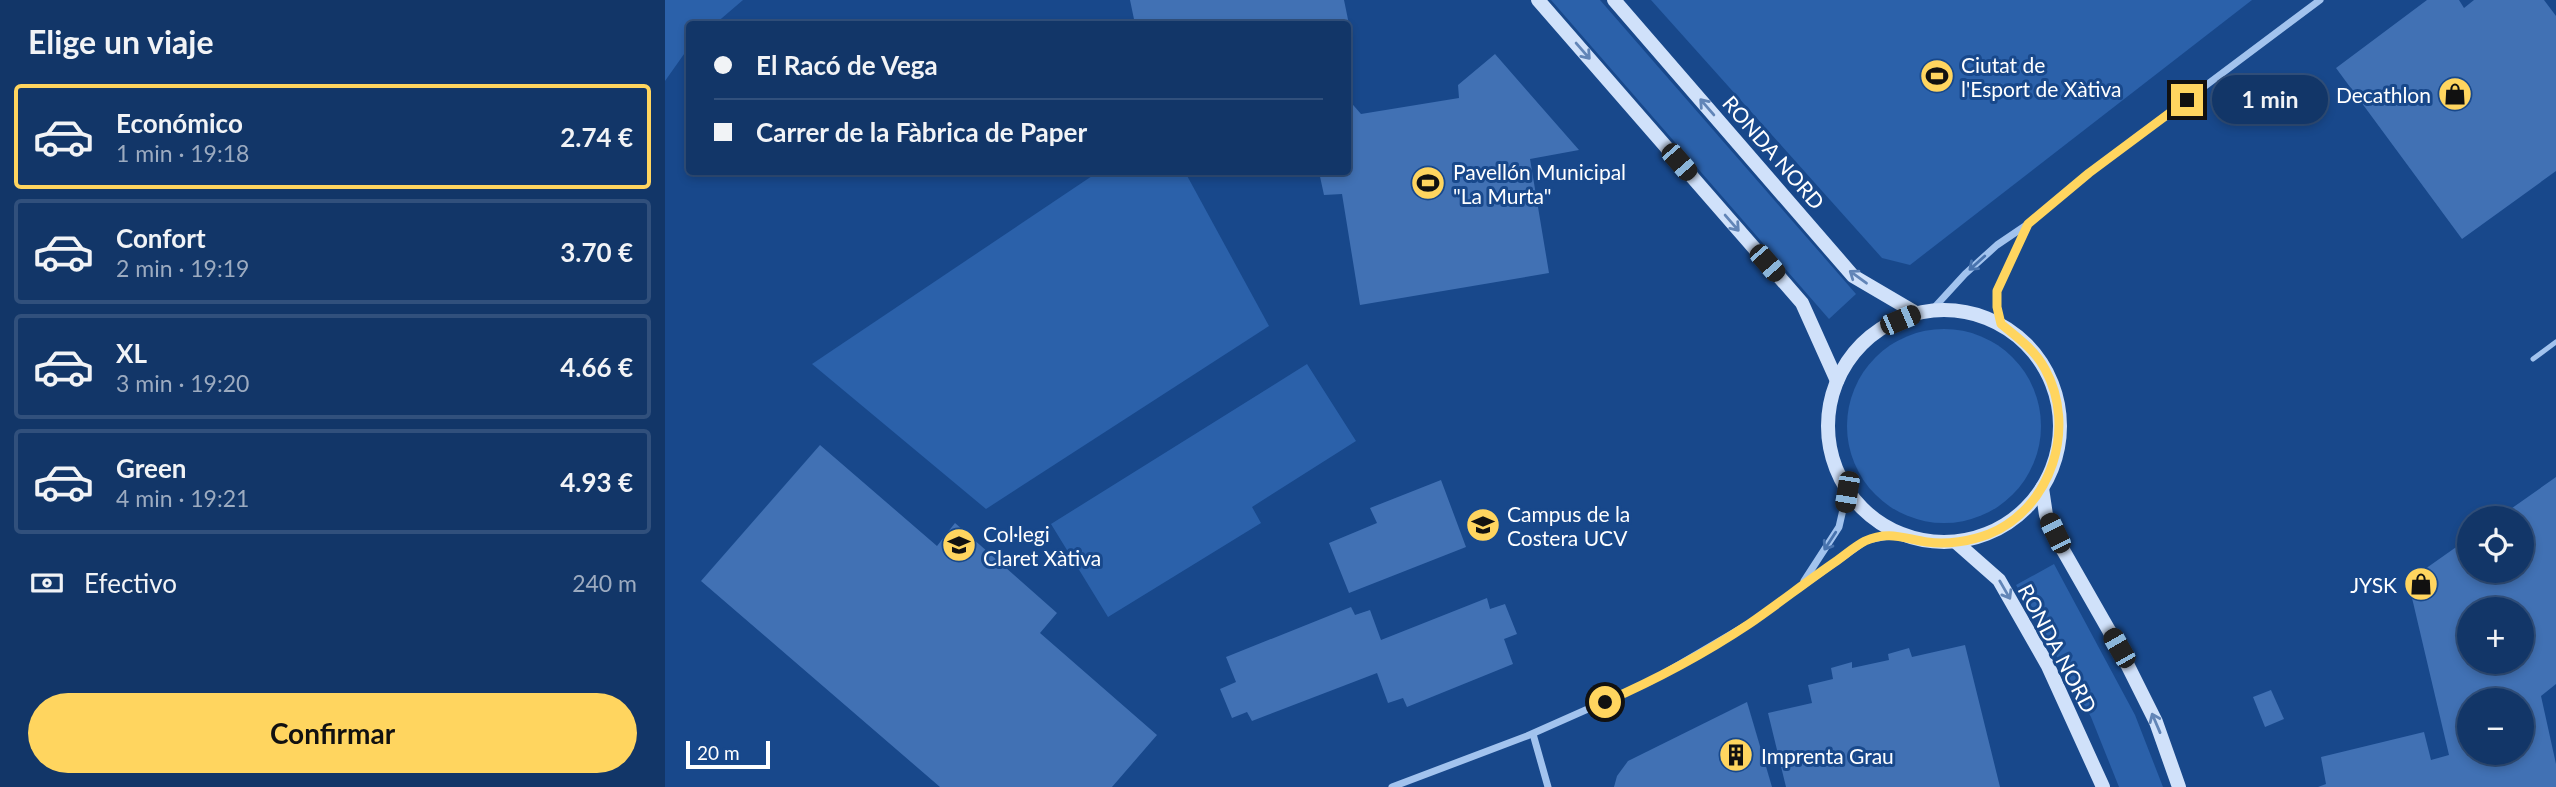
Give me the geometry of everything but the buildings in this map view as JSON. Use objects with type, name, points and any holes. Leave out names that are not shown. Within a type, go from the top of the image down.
[{"type":"main road","points":[[1538,0],[1802,303],[1837,381]]},
{"type":"main road","name":"RONDA NORD","points":[[1614,0],[1853,276],[1916,313]]},
{"type":"main road","points":[[1932,310],[1967,312],[2001,324],[2025,343],[2045,368],[2056,397],[2060,429],[2055,460],[2042,488],[2020,515],[1990,534],[1957,543],[1927,542],[1899,534],[1870,517],[1847,492],[1831,457],[1828,419],[1837,381],[1855,350],[1883,327],[1916,313],[1932,310]]},
{"type":"main road","points":[[2042,488],[2046,515],[2156,722],[2179,787]]},
{"type":"main road","name":"RONDA NORD","points":[[1957,543],[1999,580],[2048,666],[2103,787]]},
{"type":"street","points":[[1932,310],[1965,274],[1997,245],[2320,0]]},
{"type":"street","points":[[2001,324],[1997,291],[2028,224]]},
{"type":"street","points":[[1801,585],[1839,527],[1847,492]]},
{"type":"street","points":[[1392,787],[1533,734],[1661,676],[1750,623],[1867,540],[1899,534]]},
{"type":"street","points":[[1533,734],[1548,787]]},
{"type":"lane","points":[[2533,359],[2556,342]]},
{"type":"shaded area","points":[[665,0],[743,0],[718,21],[686,21],[686,51],[665,81]]},
{"type":"shaded area","points":[[1551,0],[1600,0],[1856,294],[1829,319]]},
{"type":"shaded area","name":"Ciutat de l'Esport de Xàtiva","points":[[1651,0],[2252,0],[1910,265],[1882,258]]},
{"type":"shaded area","points":[[1094,175],[1187,175],[1269,326],[986,509],[812,364]]},
{"type":"shaded area","points":[[1944,329],[1981,337],[2012,358],[2033,389],[2041,426],[2033,463],[2012,494],[1981,515],[1944,523],[1907,515],[1876,494],[1855,463],[1847,426],[1855,389],[1876,358],[1907,337]]},
{"type":"shaded area","points":[[1307,364],[1356,441],[1252,507],[1261,523],[1108,617],[1051,524]]},
{"type":"shaded area","points":[[2054,564],[2135,715],[2163,787],[2119,787],[2091,717],[2016,585]]},
{"type":"place","name":"Ciutat de l'Esport de Xàtiva","points":[[1937,76]]},
{"type":"place","name":"Decathlon","points":[[2455,94]]},
{"type":"place","name":"Pavellón Municipal \"La Murta\"","points":[[1428,183]]},
{"type":"place","name":"Campus de la Costera UCV","points":[[1483,525]]},
{"type":"place","name":"Col·legi Claret Xàtiva","points":[[959,545]]},
{"type":"place","name":"JYSK","points":[[2421,584]]},
{"type":"place","name":"Imprenta Grau","points":[[1736,755]]},
{"type":"route","points":[[1605,702],[1651,681],[1750,623],[1867,540],[1899,534],[1927,542],[1957,543],[1990,534],[2020,515],[2042,488],[2049,474],[2055,460],[2060,429],[2056,397],[2045,368],[2025,343],[2001,324],[1997,291],[2028,224],[2089,173],[2187,100]]}]
